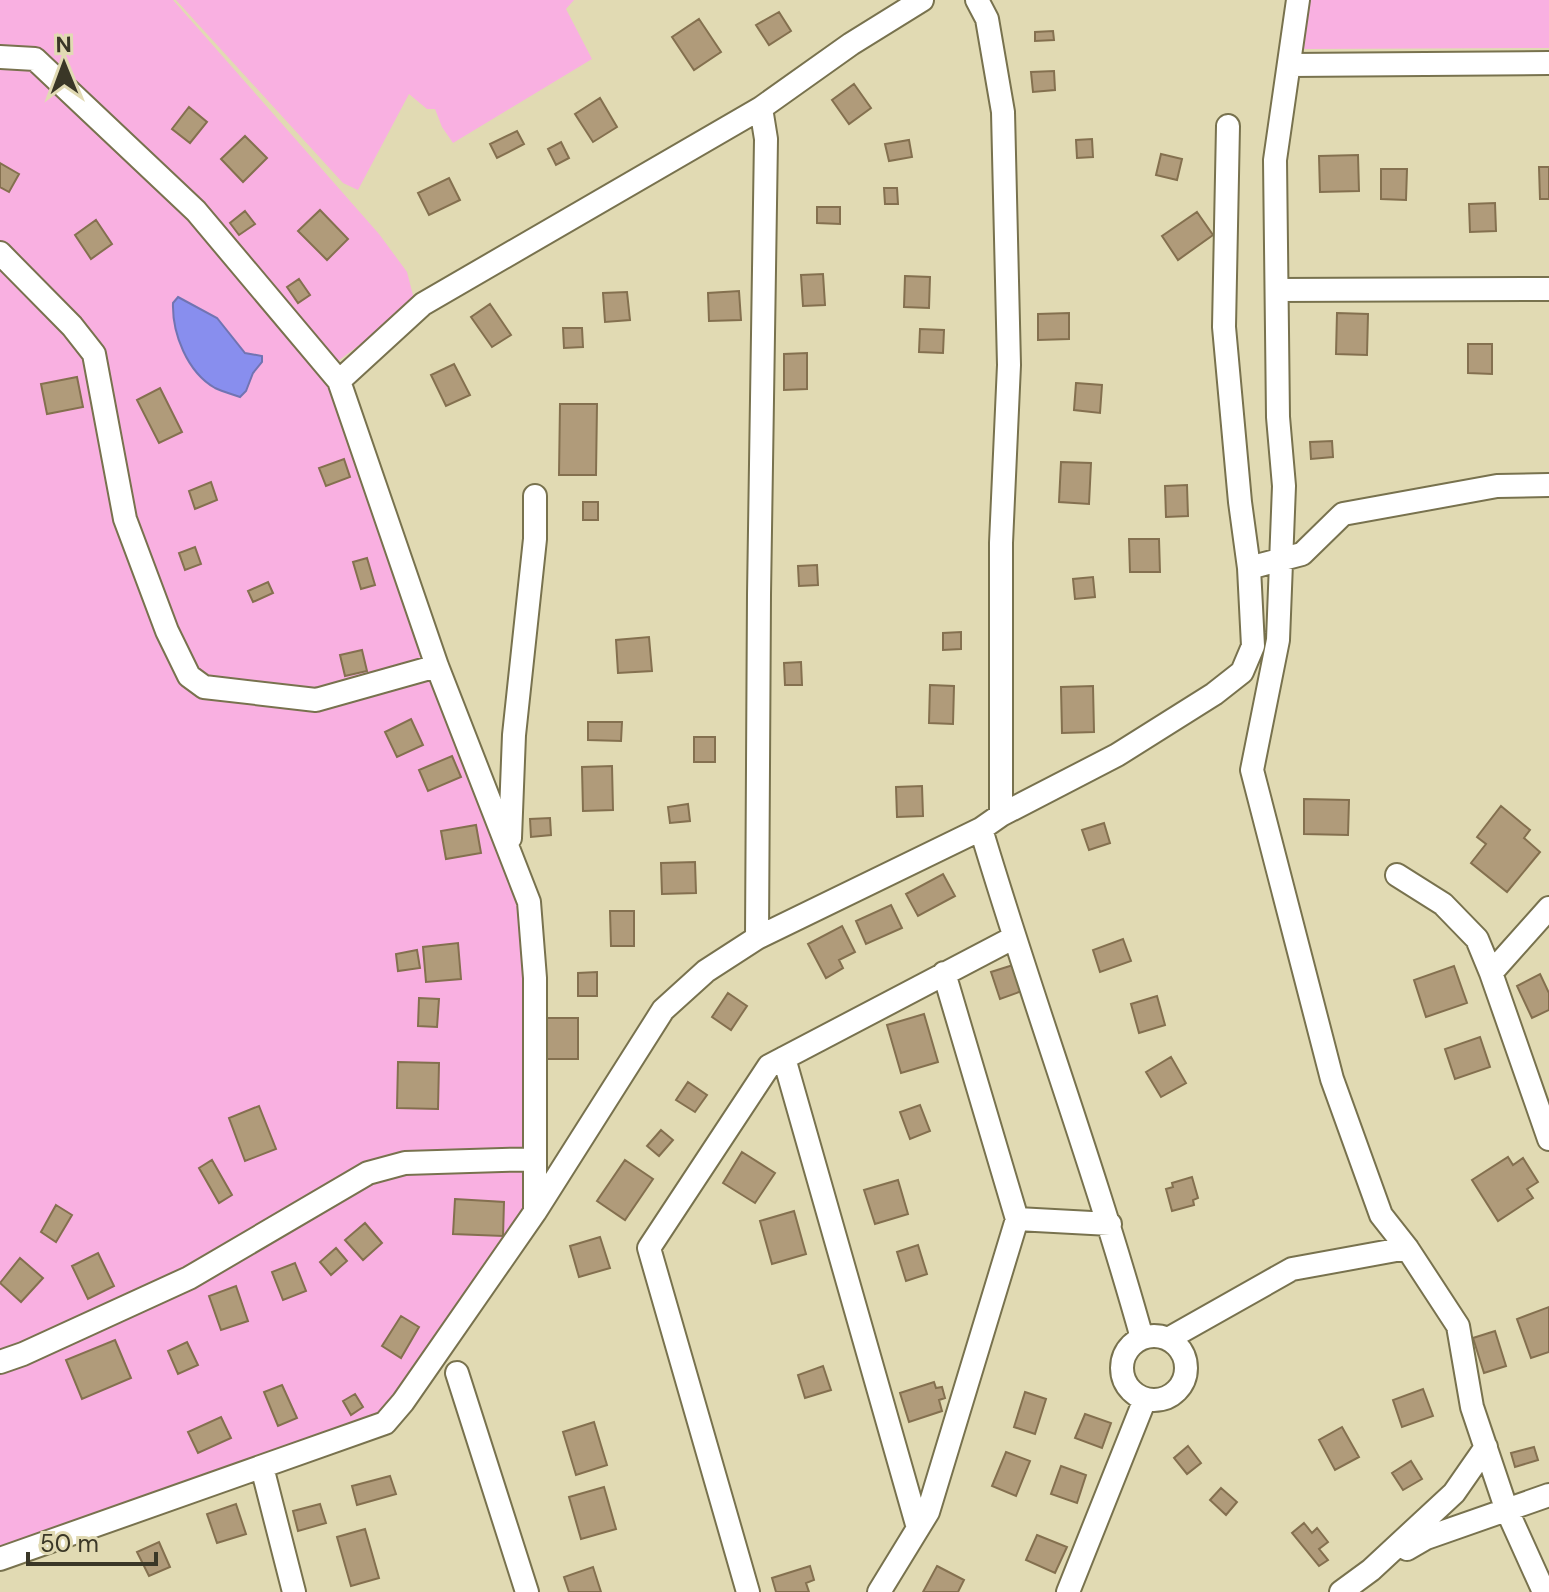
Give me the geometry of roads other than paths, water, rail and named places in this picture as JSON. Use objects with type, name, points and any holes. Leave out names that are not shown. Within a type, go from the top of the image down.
[{"type":"street","points":[[339,381],[423,304],[761,108],[851,44],[922,0]]},
{"type":"street","points":[[977,0],[987,19],[1003,112],[1009,365],[1001,543],[1001,815]]},
{"type":"street","points":[[1298,0],[1275,160],[1278,417],[1284,486],[1283,560],[1278,640],[1252,770],[1332,1079],[1381,1215],[1407,1248],[1458,1326],[1472,1407],[1506,1508],[1544,1592]]},
{"type":"street","points":[[0,57],[35,59],[185,200],[339,381],[437,666],[529,902],[534,939],[535,1212]]},
{"type":"street","points":[[1290,65],[1549,63]]},
{"type":"street","points":[[757,938],[766,139],[761,108]]},
{"type":"street","points":[[0,1559],[385,1423],[403,1402],[535,1212],[663,1010],[706,971],[757,938],[981,829],[1001,815],[1117,755],[1214,694],[1242,672],[1253,646],[1249,568],[1224,327],[1228,126]]},
{"type":"street","points":[[0,253],[72,326],[94,354],[125,519],[167,631],[189,676],[204,687],[316,700],[437,666]]},
{"type":"street","points":[[1277,290],[1549,289]]},
{"type":"street","points":[[1249,568],[1302,554],[1343,514],[1497,486],[1549,485]]},
{"type":"street","points":[[509,847],[514,735],[535,539],[535,496]]},
{"type":"street","points":[[981,829],[1013,938],[1110,1224],[1142,1338]]},
{"type":"street","points":[[1397,875],[1443,904],[1477,939],[1549,1139]]},
{"type":"street","points":[[1491,973],[1549,908]]},
{"type":"street","points":[[748,1592],[649,1248],[769,1066],[1013,938]]},
{"type":"street","points":[[879,1592],[928,1512],[1017,1219],[944,973]]},
{"type":"street","points":[[784,1058],[918,1528]]},
{"type":"street","points":[[0,1362],[189,1278],[368,1173],[405,1163],[535,1159]]},
{"type":"street","points":[[1017,1219],[1110,1224]]},
{"type":"street","points":[[1168,1339],[1292,1269],[1407,1248]]},
{"type":"street","points":[[1142,1338],[1168,1339],[1183,1354],[1185,1374],[1175,1392],[1156,1400],[1145,1399],[1129,1388],[1122,1369],[1127,1350],[1142,1338]]},
{"type":"street","points":[[457,1373],[527,1592]]},
{"type":"street","points":[[1068,1592],[1145,1399]]},
{"type":"street","points":[[1371,1570],[1454,1493],[1486,1447]]},
{"type":"street","points":[[262,1467],[294,1592]]},
{"type":"street","points":[[1341,1592],[1371,1570],[1426,1538],[1549,1495]]},
{"type":"water","points":[[178,297],[217,318],[245,353],[262,356],[262,362],[240,397],[215,388],[189,362],[175,327],[173,303]]}]
